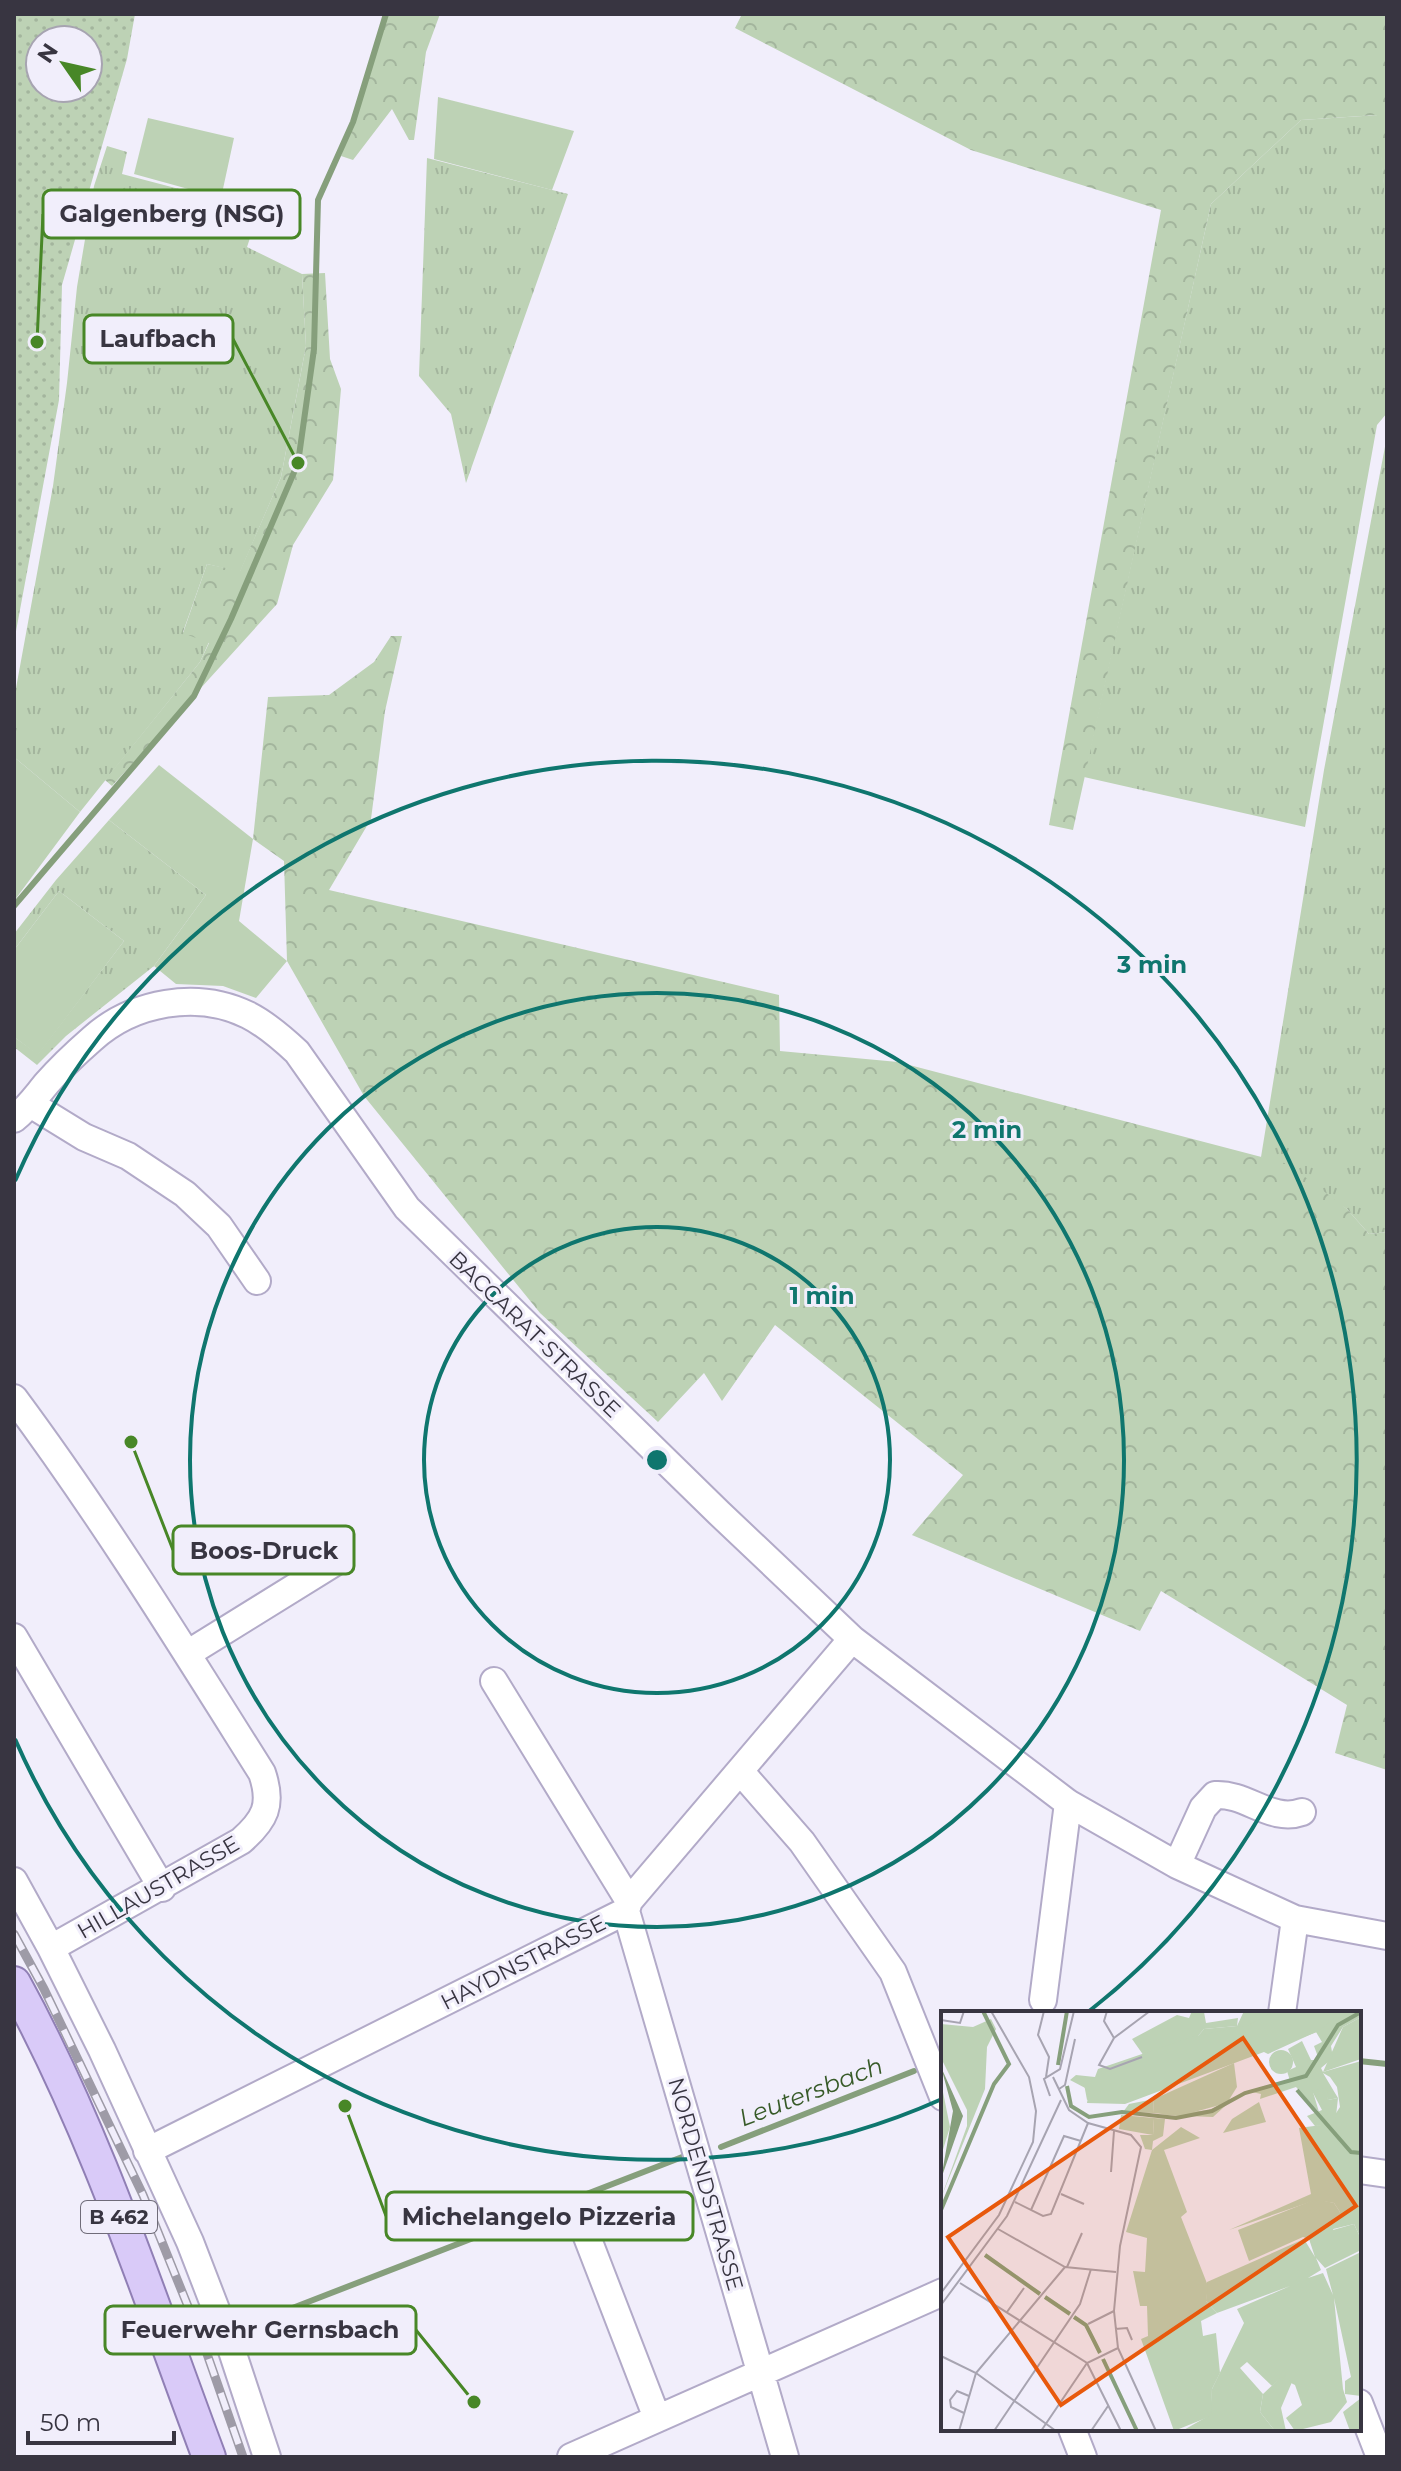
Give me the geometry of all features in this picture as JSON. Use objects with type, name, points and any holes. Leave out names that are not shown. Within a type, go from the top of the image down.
[{"type":"main road","name":"B 462","points":[[14,1983],[66,2089],[109,2191],[209,2457]]},
{"type":"street","name":"BACCARAT-STRASSE","points":[[23,1112],[93,1037],[118,1019],[143,1009],[181,1001],[206,1002],[248,1015],[297,1052],[407,1208],[852,1639],[1068,1803],[1177,1865],[1295,1919],[1387,1936]]},
{"type":"street","points":[[23,1112],[128,1156],[185,1194],[219,1226],[257,1281]]},
{"type":"street","name":"HILLAUSTRASSE","points":[[14,1398],[52,1448],[187,1654],[262,1773],[266,1786],[266,1813],[241,1841],[51,1948]]},
{"type":"street","points":[[187,1654],[337,1561]]},
{"type":"street","points":[[14,1637],[162,1888]]},
{"type":"street","name":"HAYDNSTRASSE","points":[[147,2151],[628,1906],[852,1639]]},
{"type":"street","name":"NORDENDSTRASSE","points":[[494,1681],[628,1906],[785,2457]]},
{"type":"street","points":[[740,1771],[802,1842],[893,1972],[941,2092]]},
{"type":"street","points":[[1177,1865],[1203,1808],[1215,1795],[1233,1797],[1288,1817],[1302,1812]]},
{"type":"street","points":[[1043,2000],[1068,1803]]},
{"type":"street","points":[[14,1881],[102,2050],[190,2242],[234,2356],[267,2457]]},
{"type":"street","points":[[1282,2011],[1295,1919]]},
{"type":"street","points":[[1361,2170],[1387,2174]]},
{"type":"street","points":[[584,2229],[657,2418]]},
{"type":"street","points":[[571,2457],[941,2293]]},
{"type":"street","points":[[1361,2408],[1380,2457]]},
{"type":"street","points":[[1073,2431],[1083,2457]]},
{"type":"green space","points":[[14,14],[135,14],[127,59],[62,285],[59,400],[14,642]]},
{"type":"green space","points":[[387,14],[440,14],[426,52],[414,140],[409,140],[392,109],[353,160],[341,156]]},
{"type":"green space","points":[[742,14],[1387,14],[1387,219],[1377,115],[1301,120],[1211,204],[1073,830],[1049,825],[1161,210],[971,150],[735,28]]},
{"type":"green space","points":[[438,97],[574,131],[552,190],[434,159]]},
{"type":"green space","points":[[1378,115],[1387,219],[1387,413],[1377,425],[1305,827],[1084,777],[1211,204],[1301,120]]},
{"type":"green space","points":[[148,118],[234,138],[221,198],[134,174]]},
{"type":"green space","points":[[107,146],[127,152],[122,174],[225,201],[222,213],[255,223],[247,247],[302,274],[306,346],[281,477],[240,572],[207,564],[183,632],[209,642],[200,662],[80,812],[14,757],[14,699],[53,486],[77,287],[94,186]]},
{"type":"green space","points":[[427,158],[568,194],[466,483],[451,414],[419,376]]},
{"type":"green space","points":[[325,273],[330,359],[341,389],[333,480],[293,545],[277,604],[112,786],[105,780],[200,662],[209,643],[183,633],[207,564],[240,571],[281,477],[306,346],[302,274]]},
{"type":"green space","points":[[1387,436],[1387,1232],[1369,1234],[1347,1209],[1261,1157],[1324,770]]},
{"type":"green space","points":[[391,636],[402,636],[385,711],[371,819],[329,890],[779,995],[780,1051],[898,1062],[1288,1164],[1347,1209],[1369,1234],[1387,1232],[1387,1770],[1335,1753],[1347,1705],[1161,1591],[1140,1631],[912,1535],[963,1475],[775,1325],[722,1401],[704,1373],[658,1422],[540,1313],[364,1096],[287,961],[284,861],[253,839],[268,697],[329,695],[374,662]]},
{"type":"green space","points":[[14,757],[80,812],[14,901]]},
{"type":"green space","points":[[159,765],[253,839],[239,921],[287,961],[256,998],[223,986],[176,984],[154,966],[206,895],[109,820]]},
{"type":"green space","points":[[109,820],[206,895],[154,966],[66,1036],[37,1065],[14,1047],[14,1037],[38,1054],[124,941],[59,891],[14,950],[14,934]]},
{"type":"green space","points":[[59,891],[124,941],[38,1055],[14,1037],[14,950]]},
{"type":"waterway","points":[[14,906],[194,696],[231,619],[298,463],[314,349],[318,200],[353,122],[386,14]]},
{"type":"waterway","name":"Leutersbach","points":[[1361,2061],[1387,2064]]},
{"type":"waterway","name":"Leutersbach","points":[[721,2147],[914,2071]]},
{"type":"waterway","name":"Leutersbach","points":[[246,2326],[690,2154]]},
{"type":"railway","points":[[14,1934],[44,1989],[143,2195],[206,2351],[243,2457]]},
{"type":"place","name":"Galgenberg (NSG)","points":[[37,342]]},
{"type":"place","name":"Laufbach","points":[[298,463]]},
{"type":"place","name":"Boos-Druck","points":[[131,1442]]},
{"type":"place","name":"Michelangelo Pizzeria","points":[[345,2106]]},
{"type":"place","name":"Feuerwehr Gernsbach","points":[[474,2402]]}]
